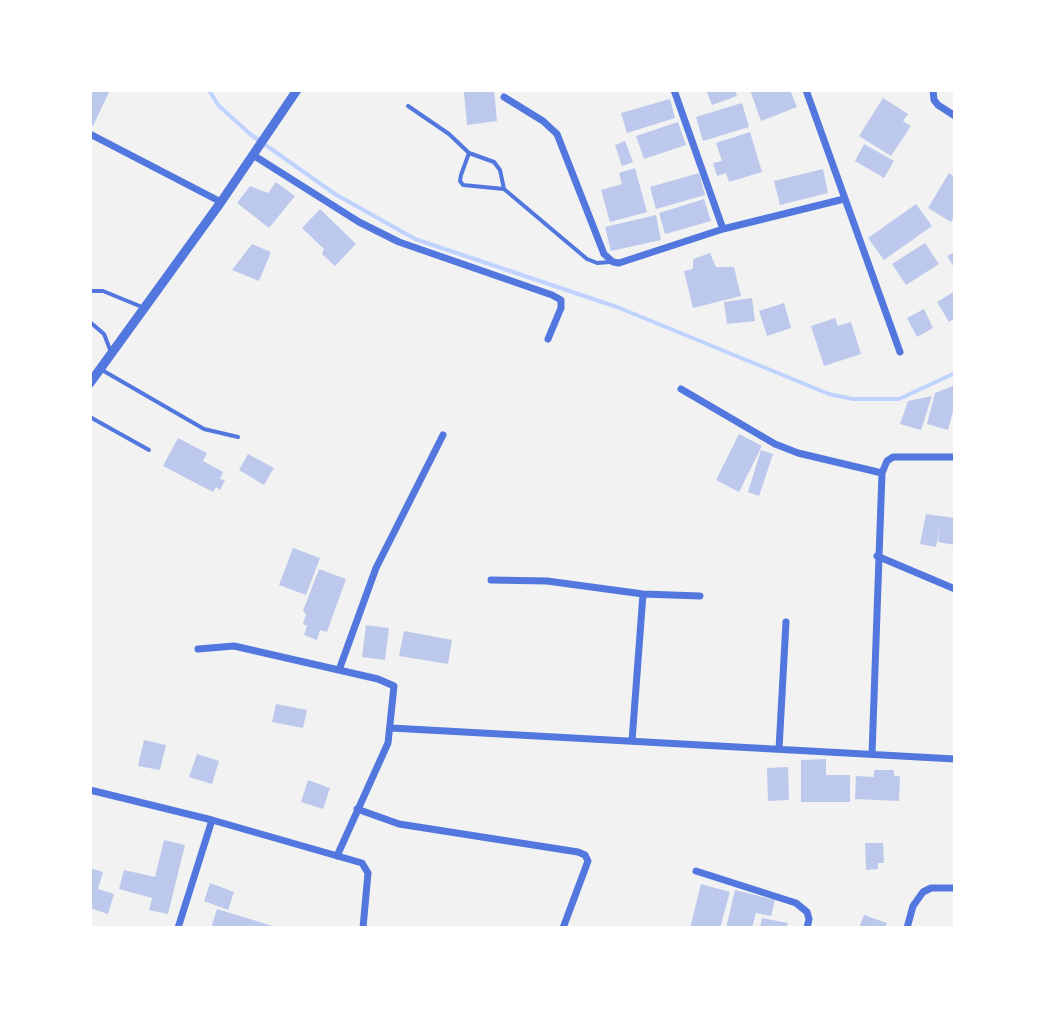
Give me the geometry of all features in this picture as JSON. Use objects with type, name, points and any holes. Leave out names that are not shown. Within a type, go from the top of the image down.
[{"type":"street","points":[[90,383],[221,202],[297,90]]},
{"type":"street","points":[[674,90],[723,229]]},
{"type":"street","points":[[806,90],[900,352]]},
{"type":"street","points":[[933,90],[938,105],[955,116]]},
{"type":"street","points":[[504,97],[543,121],[557,134],[604,254],[613,262],[619,263],[723,229],[844,199]]},
{"type":"street","points":[[90,134],[221,202]]},
{"type":"street","points":[[255,152],[359,222],[399,242],[561,300],[561,308],[548,339]]},
{"type":"street","points":[[681,389],[787,449],[882,473]]},
{"type":"street","points":[[339,670],[380,559],[443,435]]},
{"type":"street","points":[[872,754],[882,473],[887,461],[893,457],[955,457]]},
{"type":"street","points":[[877,556],[955,589]]},
{"type":"street","points":[[491,580],[547,581],[643,594],[700,596]]},
{"type":"street","points":[[632,741],[643,594]]},
{"type":"street","points":[[779,749],[786,622]]},
{"type":"street","points":[[198,649],[234,646],[390,682],[394,686],[388,743],[337,856]]},
{"type":"street","points":[[391,728],[955,759]]},
{"type":"street","points":[[90,790],[212,820],[362,863],[368,873],[363,928]]},
{"type":"street","points":[[357,809],[399,824],[585,855],[588,861],[563,928]]},
{"type":"street","points":[[178,928],[212,820]]},
{"type":"street","points":[[696,871],[796,903],[807,912],[807,928]]},
{"type":"street","points":[[907,928],[913,906],[923,892],[931,888],[955,888]]},
{"type":"lane","points":[[408,106],[449,134],[469,153],[498,165],[504,189]]},
{"type":"lane","points":[[469,153],[461,175],[463,185],[504,189],[587,259],[597,263],[613,262]]},
{"type":"lane","points":[[90,291],[103,291],[144,308]]},
{"type":"lane","points":[[90,322],[104,334],[112,353]]},
{"type":"lane","points":[[100,369],[204,429],[238,437]]},
{"type":"lane","points":[[90,417],[149,450]]},
{"type":"building","points":[[90,90],[110,90],[93,126],[90,124]]},
{"type":"building","points":[[494,90],[497,121],[467,125],[464,92]]},
{"type":"building","points":[[706,90],[735,90],[737,96],[712,105]]},
{"type":"building","points":[[750,90],[790,90],[797,107],[761,121]]},
{"type":"building","points":[[883,98],[908,114],[903,121],[911,126],[891,156],[859,136]]},
{"type":"building","points":[[670,99],[675,118],[627,133],[621,113]]},
{"type":"building","points":[[742,103],[749,127],[703,141],[696,117]]},
{"type":"building","points":[[678,122],[686,145],[644,159],[636,136]]},
{"type":"building","points":[[750,132],[762,172],[729,182],[726,173],[717,176],[713,163],[722,161],[716,143]]},
{"type":"building","points":[[625,141],[633,162],[622,166],[615,145]]},
{"type":"building","points":[[864,144],[894,161],[884,178],[855,161]]},
{"type":"building","points":[[635,168],[647,212],[610,222],[601,190],[622,184],[619,173]]},
{"type":"building","points":[[823,169],[828,193],[780,205],[774,181]]},
{"type":"building","points":[[699,173],[705,195],[656,209],[650,187]]},
{"type":"building","points":[[949,173],[955,177],[955,215],[951,222],[928,208]]},
{"type":"building","points":[[276,182],[295,196],[269,228],[237,203],[250,186],[268,193]]},
{"type":"building","points":[[704,199],[711,221],[665,234],[659,213]]},
{"type":"building","points":[[916,204],[932,226],[884,260],[868,238]]},
{"type":"building","points":[[320,209],[356,244],[335,266],[322,254],[324,249],[302,228]]},
{"type":"building","points":[[656,215],[661,240],[611,251],[605,227]]},
{"type":"building","points":[[925,243],[939,264],[906,285],[892,264]]},
{"type":"building","points":[[252,244],[271,252],[259,281],[232,270]]},
{"type":"building","points":[[955,252],[955,269],[947,256]]},
{"type":"building","points":[[710,253],[716,267],[734,267],[741,296],[693,308],[684,271],[693,269],[693,259]]},
{"type":"building","points":[[955,291],[955,318],[949,322],[937,302]]},
{"type":"building","points":[[752,298],[755,321],[727,324],[724,302]]},
{"type":"building","points":[[784,303],[791,328],[767,336],[759,311]]},
{"type":"building","points":[[924,309],[933,328],[917,337],[907,318]]},
{"type":"building","points":[[835,318],[838,326],[851,322],[861,354],[824,366],[811,326]]},
{"type":"building","points":[[955,385],[955,404],[948,430],[927,424],[935,393]]},
{"type":"building","points":[[932,396],[921,430],[900,424],[908,401]]},
{"type":"building","points":[[739,434],[762,446],[739,492],[716,480]]},
{"type":"building","points":[[178,438],[207,453],[203,461],[223,472],[220,479],[225,480],[220,490],[216,487],[213,492],[163,466]]},
{"type":"building","points":[[761,450],[773,454],[759,496],[748,492]]},
{"type":"building","points":[[248,454],[274,468],[264,485],[239,470]]},
{"type":"building","points":[[926,514],[955,518],[955,545],[938,542],[940,526],[936,547],[920,544]]},
{"type":"building","points":[[293,548],[320,558],[306,595],[279,585]]},
{"type":"building","points":[[319,569],[346,579],[327,632],[320,630],[317,640],[304,635],[307,626],[303,624],[306,614],[303,611]]},
{"type":"building","points":[[366,625],[389,628],[385,660],[362,657]]},
{"type":"building","points":[[404,631],[452,640],[448,664],[399,656]]},
{"type":"building","points":[[276,704],[307,710],[303,728],[272,722]]},
{"type":"building","points":[[144,740],[166,745],[160,770],[138,766]]},
{"type":"building","points":[[197,754],[219,761],[212,784],[189,777]]},
{"type":"building","points":[[826,759],[826,775],[850,775],[850,802],[801,802],[801,760]]},
{"type":"building","points":[[788,767],[789,800],[768,801],[767,768]]},
{"type":"building","points":[[874,770],[894,770],[894,776],[900,776],[899,801],[855,799],[856,776],[874,777]]},
{"type":"building","points":[[308,780],[330,788],[323,809],[301,802]]},
{"type":"building","points":[[164,840],[185,845],[168,914],[149,910],[152,898],[119,889],[124,870],[155,877]]},
{"type":"building","points":[[865,843],[883,843],[884,863],[878,863],[878,869],[866,870]]},
{"type":"building","points":[[90,868],[103,872],[98,889],[114,894],[108,914],[90,908]]},
{"type":"building","points":[[210,883],[234,892],[228,910],[204,901]]},
{"type":"building","points":[[701,884],[730,892],[720,928],[690,928]]},
{"type":"building","points":[[735,890],[775,900],[771,916],[756,913],[752,928],[726,928]]},
{"type":"building","points":[[217,909],[276,927],[276,928],[211,928]]},
{"type":"building","points":[[864,915],[887,923],[885,928],[859,928]]},
{"type":"building","points":[[762,918],[788,923],[786,928],[760,928]]},
{"type":"waterway","points":[[209,90],[218,105],[250,134],[335,194],[415,239],[617,307],[829,394],[853,399],[899,399],[955,373]]}]
